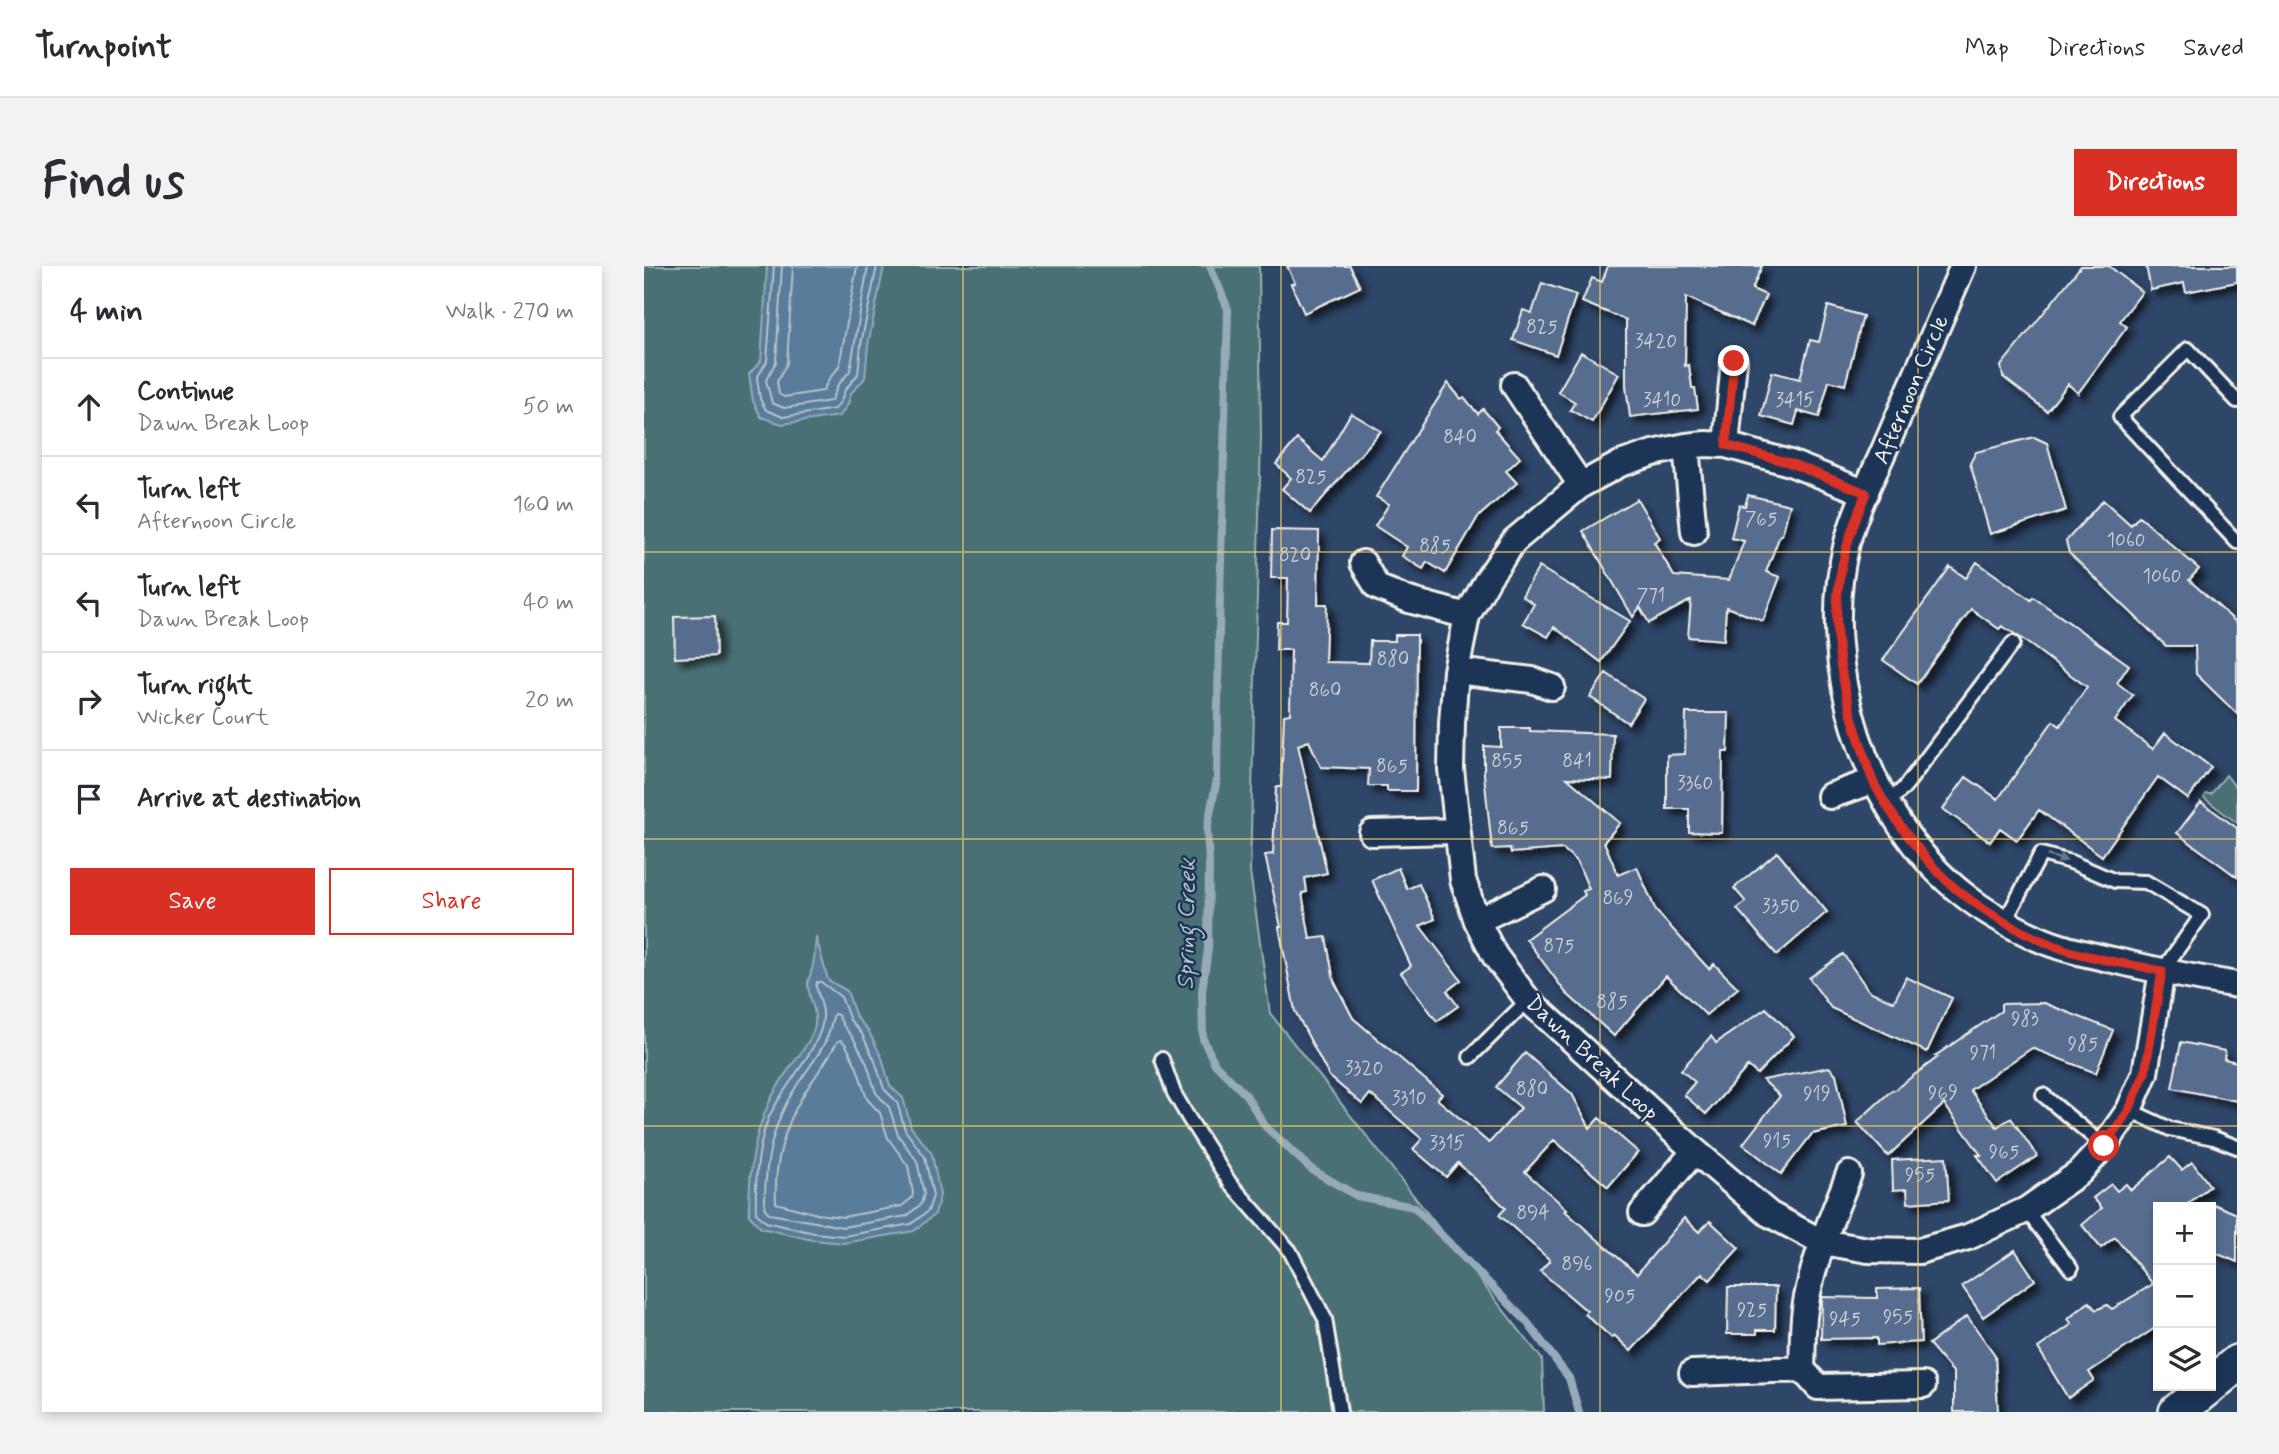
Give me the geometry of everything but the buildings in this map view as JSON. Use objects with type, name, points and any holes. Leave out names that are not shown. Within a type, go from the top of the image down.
[{"type":"main road","points":[[2216,1380],[2237,1363]]},
{"type":"main road","points":[[2177,1412],[2203,1391]]},
{"type":"street","name":"Afternoon Circle","points":[[1963,266],[1866,493],[1847,541],[1839,579],[1836,606],[1838,647],[1850,713],[1873,781],[1902,827],[1935,869],[1965,896],[2005,921],[2065,950],[2237,985]]},
{"type":"street","points":[[1726,445],[1734,361]]},
{"type":"street","points":[[1514,385],[1581,485]]},
{"type":"street","name":"Dawn Break Loop","points":[[1866,493],[1790,463],[1726,445],[1686,446],[1620,464],[1581,485],[1514,541],[1467,616],[1456,671],[1451,769],[1463,880],[1477,921],[1495,956],[1528,1000],[1769,1214],[1822,1242],[1868,1250],[1919,1251],[1968,1237],[2025,1210],[2079,1173],[2104,1146],[2129,1110],[2145,1073],[2162,971]]},
{"type":"street","points":[[1686,446],[1694,532]]},
{"type":"street","points":[[1363,564],[1377,587],[1409,600],[1467,616]]},
{"type":"street","points":[[1456,671],[1532,680],[1552,687]]},
{"type":"street","points":[[1830,796],[1873,781]]},
{"type":"street","points":[[1372,833],[1456,831]]},
{"type":"street","points":[[1477,921],[1543,889]]},
{"type":"street","points":[[1642,1213],[1695,1151]]},
{"type":"street","points":[[1849,1174],[1822,1242],[1810,1282],[1804,1312],[1802,1369],[1818,1387],[1923,1385]]},
{"type":"street","points":[[1692,1373],[1802,1369]]},
{"type":"lane","points":[[2237,401],[2188,349],[2120,416],[2237,542]]},
{"type":"lane","points":[[1887,803],[1904,788],[2013,643]]},
{"type":"lane","points":[[2005,921],[2041,854],[2071,862],[2115,881],[2146,882],[2202,915],[2162,971]]},
{"type":"lane","points":[[1470,1057],[1528,1000]]},
{"type":"lane","points":[[1162,1059],[1174,1093],[1188,1117],[1230,1183],[1290,1251],[1325,1319],[1340,1412]]},
{"type":"lane","points":[[2043,1095],[2104,1146]]},
{"type":"lane","points":[[2129,1110],[2170,1129],[2214,1138],[2237,1147]]},
{"type":"lane","points":[[2025,1210],[2071,1269]]},
{"type":"green space","points":[[644,266],[1259,266],[1261,437],[1250,871],[1270,1013],[1542,1359],[1544,1412],[644,1412]]},
{"type":"green space","points":[[2226,775],[2237,789],[2237,823],[2204,798],[2206,794],[2211,794]]},
{"type":"water","points":[[767,266],[884,266],[868,345],[865,378],[851,393],[840,416],[782,424],[761,417],[753,401],[749,374],[761,361]]},
{"type":"water","points":[[816,937],[828,980],[847,991],[856,1017],[868,1030],[882,1058],[890,1086],[903,1098],[911,1127],[932,1154],[940,1195],[935,1214],[914,1231],[844,1243],[813,1240],[761,1228],[749,1215],[750,1180],[759,1129],[772,1097],[806,1045],[815,1026],[808,984]]},
{"type":"waterway","name":"Spring Creek","points":[[1210,266],[1228,309],[1217,779],[1207,829],[1208,949],[1202,991],[1203,1039],[1215,1064],[1246,1095],[1265,1126],[1311,1169],[1357,1196],[1414,1207],[1527,1322],[1569,1378],[1579,1412]]},
{"type":"route","points":[[1734,361],[1726,445],[1790,463],[1866,493],[1847,541],[1839,579],[1836,606],[1838,647],[1850,713],[1873,781],[1902,827],[1935,869],[1965,896],[2005,921],[2065,950],[2162,971],[2145,1073],[2129,1110],[2104,1146]]}]
